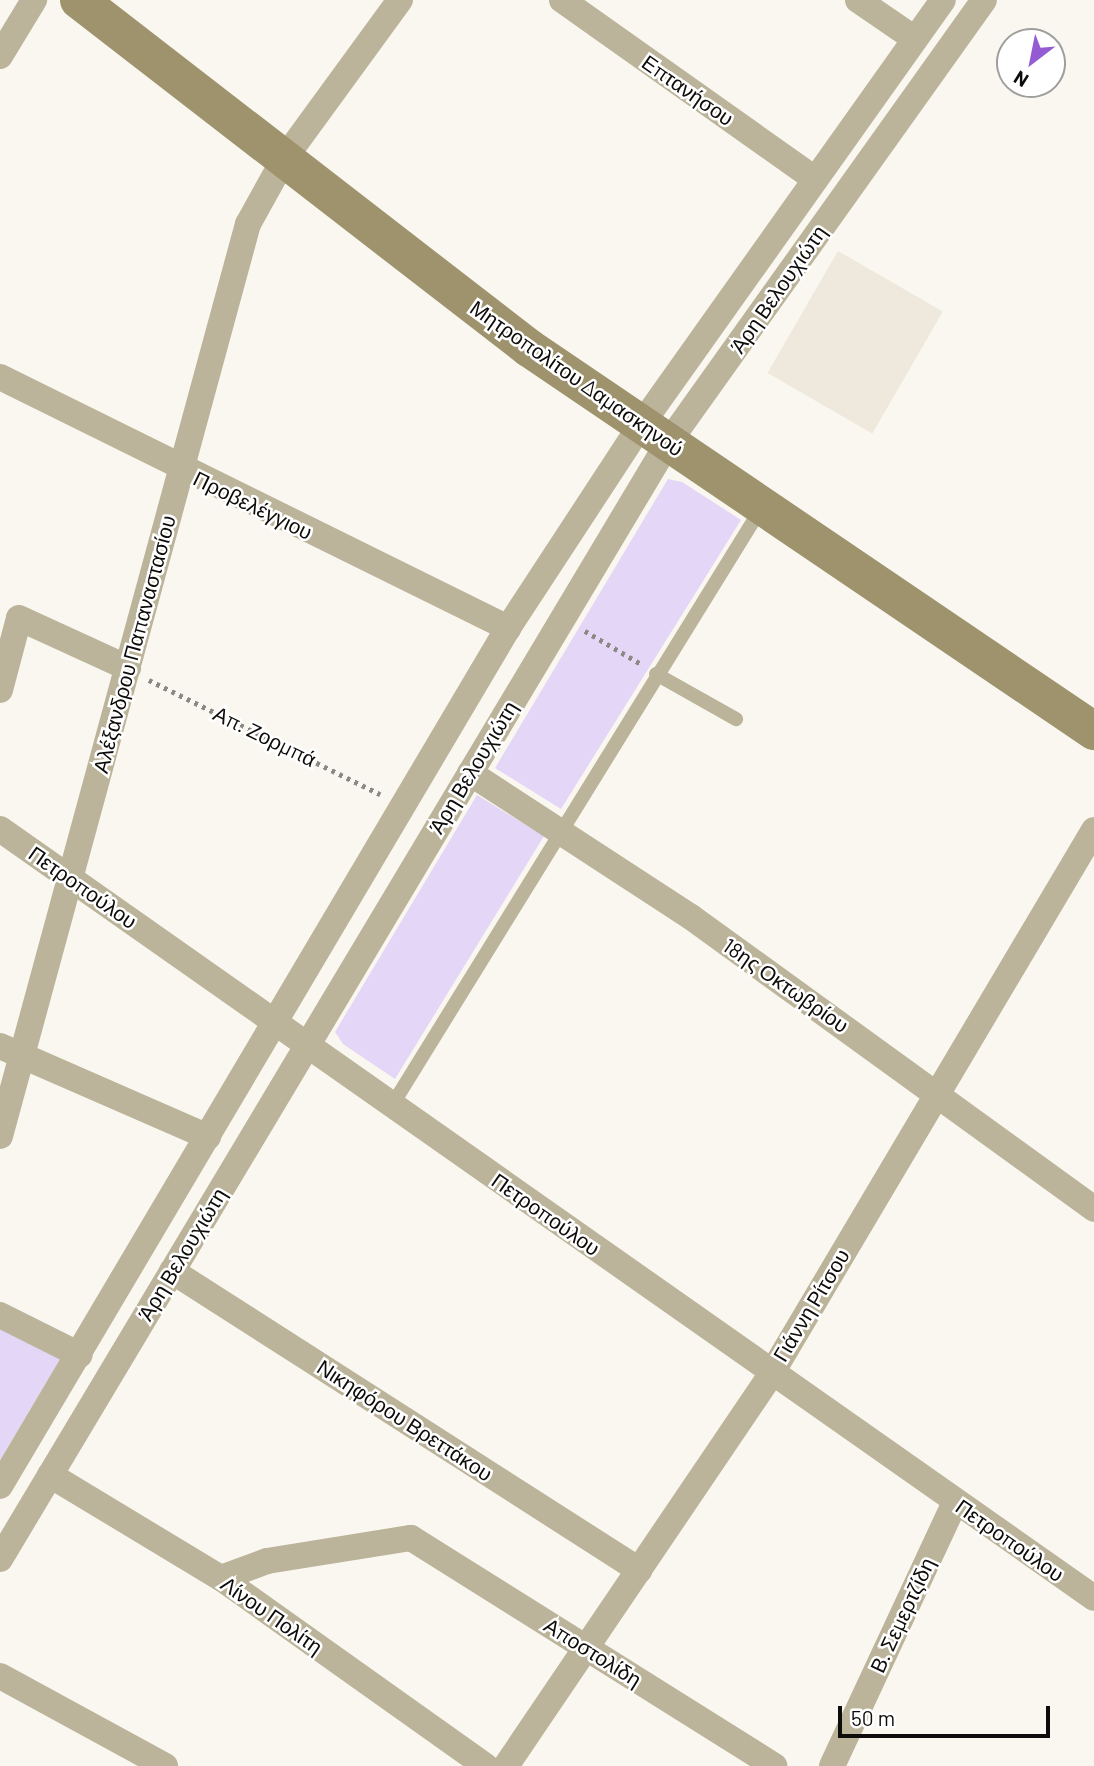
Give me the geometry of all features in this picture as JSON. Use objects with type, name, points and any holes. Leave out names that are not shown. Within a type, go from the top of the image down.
[{"type":"street","points":[[0,56],[34,0]]},
{"type":"street","name":"Μητροπολίτου Δαμασκηνού","points":[[79,0],[530,348],[655,434],[764,503],[1094,730]]},
{"type":"street","name":"Αλέξανδρου Παπαναστασίου","points":[[0,1136],[10,1050],[72,878],[248,224],[284,159],[400,0]]},
{"type":"street","name":"Επτανήσου","points":[[562,0],[815,179]]},
{"type":"street","points":[[858,0],[915,39]]},
{"type":"street","name":"Άρη Βελουχιώτη","points":[[0,1559],[561,617],[655,434],[815,179],[943,0]]},
{"type":"street","name":"Άρη Βελουχιώτη","points":[[0,1486],[508,628],[984,0]]},
{"type":"street","name":"Προβελέγγιου","points":[[0,377],[181,470],[508,628]]},
{"type":"street","points":[[0,690],[19,618],[127,669]]},
{"type":"street","name":"18ης Οκτωβρίου","points":[[470,773],[560,830],[937,1093],[1094,1209]]},
{"type":"street","name":"Πετροπούλου","points":[[0,829],[72,878],[305,1048],[773,1371],[1094,1598]]},
{"type":"street","name":"Γιάννη Ρίτσου","points":[[506,1766],[773,1371],[1094,830]]},
{"type":"street","points":[[10,1050],[208,1138]]},
{"type":"street","name":"Νικηφόρου Βρεττάκου","points":[[172,1271],[639,1570]]},
{"type":"street","points":[[0,1315],[80,1354]]},
{"type":"street","name":"Λίνου Πολίτη","points":[[50,1475],[221,1578],[486,1766]]},
{"type":"street","name":"Β. Σεμερτζίδη","points":[[832,1766],[955,1502]]},
{"type":"street","name":"Αποστολίδη","points":[[221,1578],[267,1561],[411,1538],[774,1766]]},
{"type":"street","points":[[0,1676],[164,1766]]},
{"type":"lane","points":[[391,1107],[764,503]]},
{"type":"lane","points":[[656,674],[736,719]]},
{"type":"path","points":[[561,617],[656,674]]},
{"type":"path","name":"Απ. Ζορμπά","points":[[127,669],[402,806]]},
{"type":"shaded area","points":[[838,251],[943,311],[872,434],[768,373]]},
{"type":"shaded area","points":[[668,479],[682,482],[741,520],[561,809],[495,768]]},
{"type":"shaded area","points":[[477,795],[544,836],[395,1079],[343,1044],[335,1032]]},
{"type":"shaded area","points":[[0,1327],[62,1356],[0,1460]]}]
